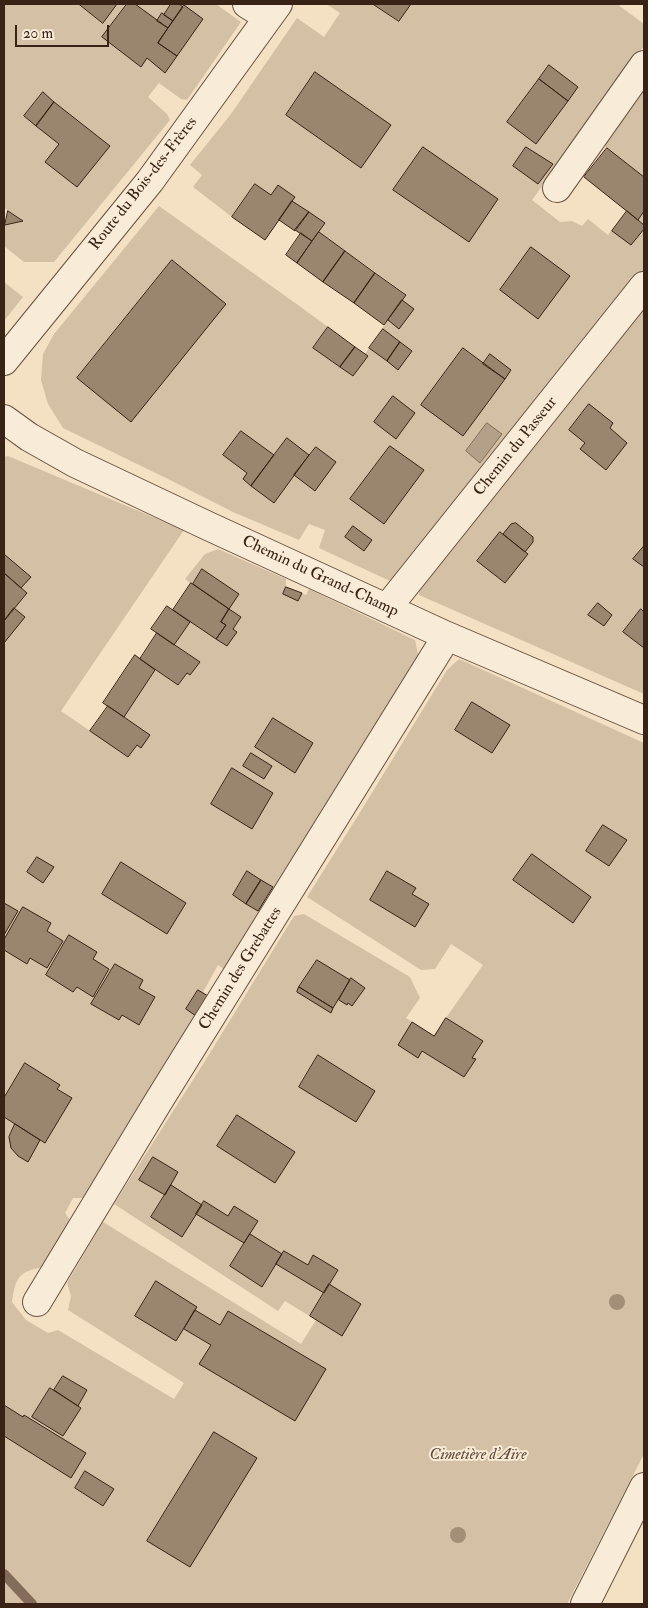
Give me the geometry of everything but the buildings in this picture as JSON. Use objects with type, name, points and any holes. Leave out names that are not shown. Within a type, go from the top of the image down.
[{"type":"street","name":"Route du Bois-des-Frères","points":[[4,361],[150,181],[264,8]]},
{"type":"street","points":[[557,188],[644,65]]},
{"type":"street","name":"Chemin du Passeur","points":[[386,608],[644,286]]},
{"type":"street","name":"Chemin du Grand-Champ","points":[[4,419],[29,437],[75,463],[447,636],[644,720]]},
{"type":"street","name":"Chemin des Grebattes","points":[[37,1302],[158,1102],[447,636]]},
{"type":"street","points":[[584,1604],[644,1487]]},
{"type":"green space","points":[[4,4],[216,4],[241,22],[187,100],[181,99],[159,83],[148,97],[167,114],[170,120],[54,262],[24,262],[4,246],[4,225],[22,221],[4,208]]},
{"type":"green space","points":[[326,4],[617,4],[644,24],[644,46],[532,200],[560,222],[572,221],[582,226],[588,219],[608,235],[626,211],[584,177],[607,148],[599,141],[640,85],[644,89],[644,275],[406,576],[390,581],[319,548],[325,530],[309,524],[299,540],[233,512],[63,428],[48,404],[41,380],[43,354],[54,334],[159,206],[328,327],[314,348],[353,376],[367,356],[365,354],[406,294],[319,232],[324,223],[292,201],[295,197],[279,185],[271,195],[255,184],[232,217],[193,187],[202,175],[190,165],[231,114],[297,18],[324,37],[340,13]]},
{"type":"green space","points":[[4,282],[23,297],[4,321]]},
{"type":"green space","points":[[644,306],[644,694],[419,595],[419,589]]},
{"type":"green space","name":"Cimetière d'Aïre","points":[[8,456],[184,530],[61,711],[128,757],[137,745],[149,735],[124,717],[155,670],[178,685],[187,673],[190,675],[199,662],[174,645],[190,622],[173,610],[190,583],[185,579],[205,554],[218,549],[286,579],[286,587],[306,595],[309,589],[415,640],[419,659],[225,970],[218,965],[203,992],[208,996],[85,1198],[73,1198],[65,1213],[70,1220],[43,1267],[23,1274],[19,1277],[15,1287],[12,1302],[26,1320],[48,1333],[58,1330],[174,1399],[184,1383],[68,1310],[71,1296],[67,1283],[103,1222],[301,1344],[316,1320],[285,1301],[278,1311],[114,1204],[294,916],[304,914],[410,977],[420,998],[406,1018],[434,1035],[483,965],[451,944],[435,969],[421,970],[307,897],[447,670],[459,659],[644,743],[644,1454],[567,1604],[4,1604],[4,457]]},
{"type":"shaded area","points":[[487,423],[502,434],[480,463],[466,451]]},
{"type":"waterway","points":[[4,1574],[32,1604]]}]
